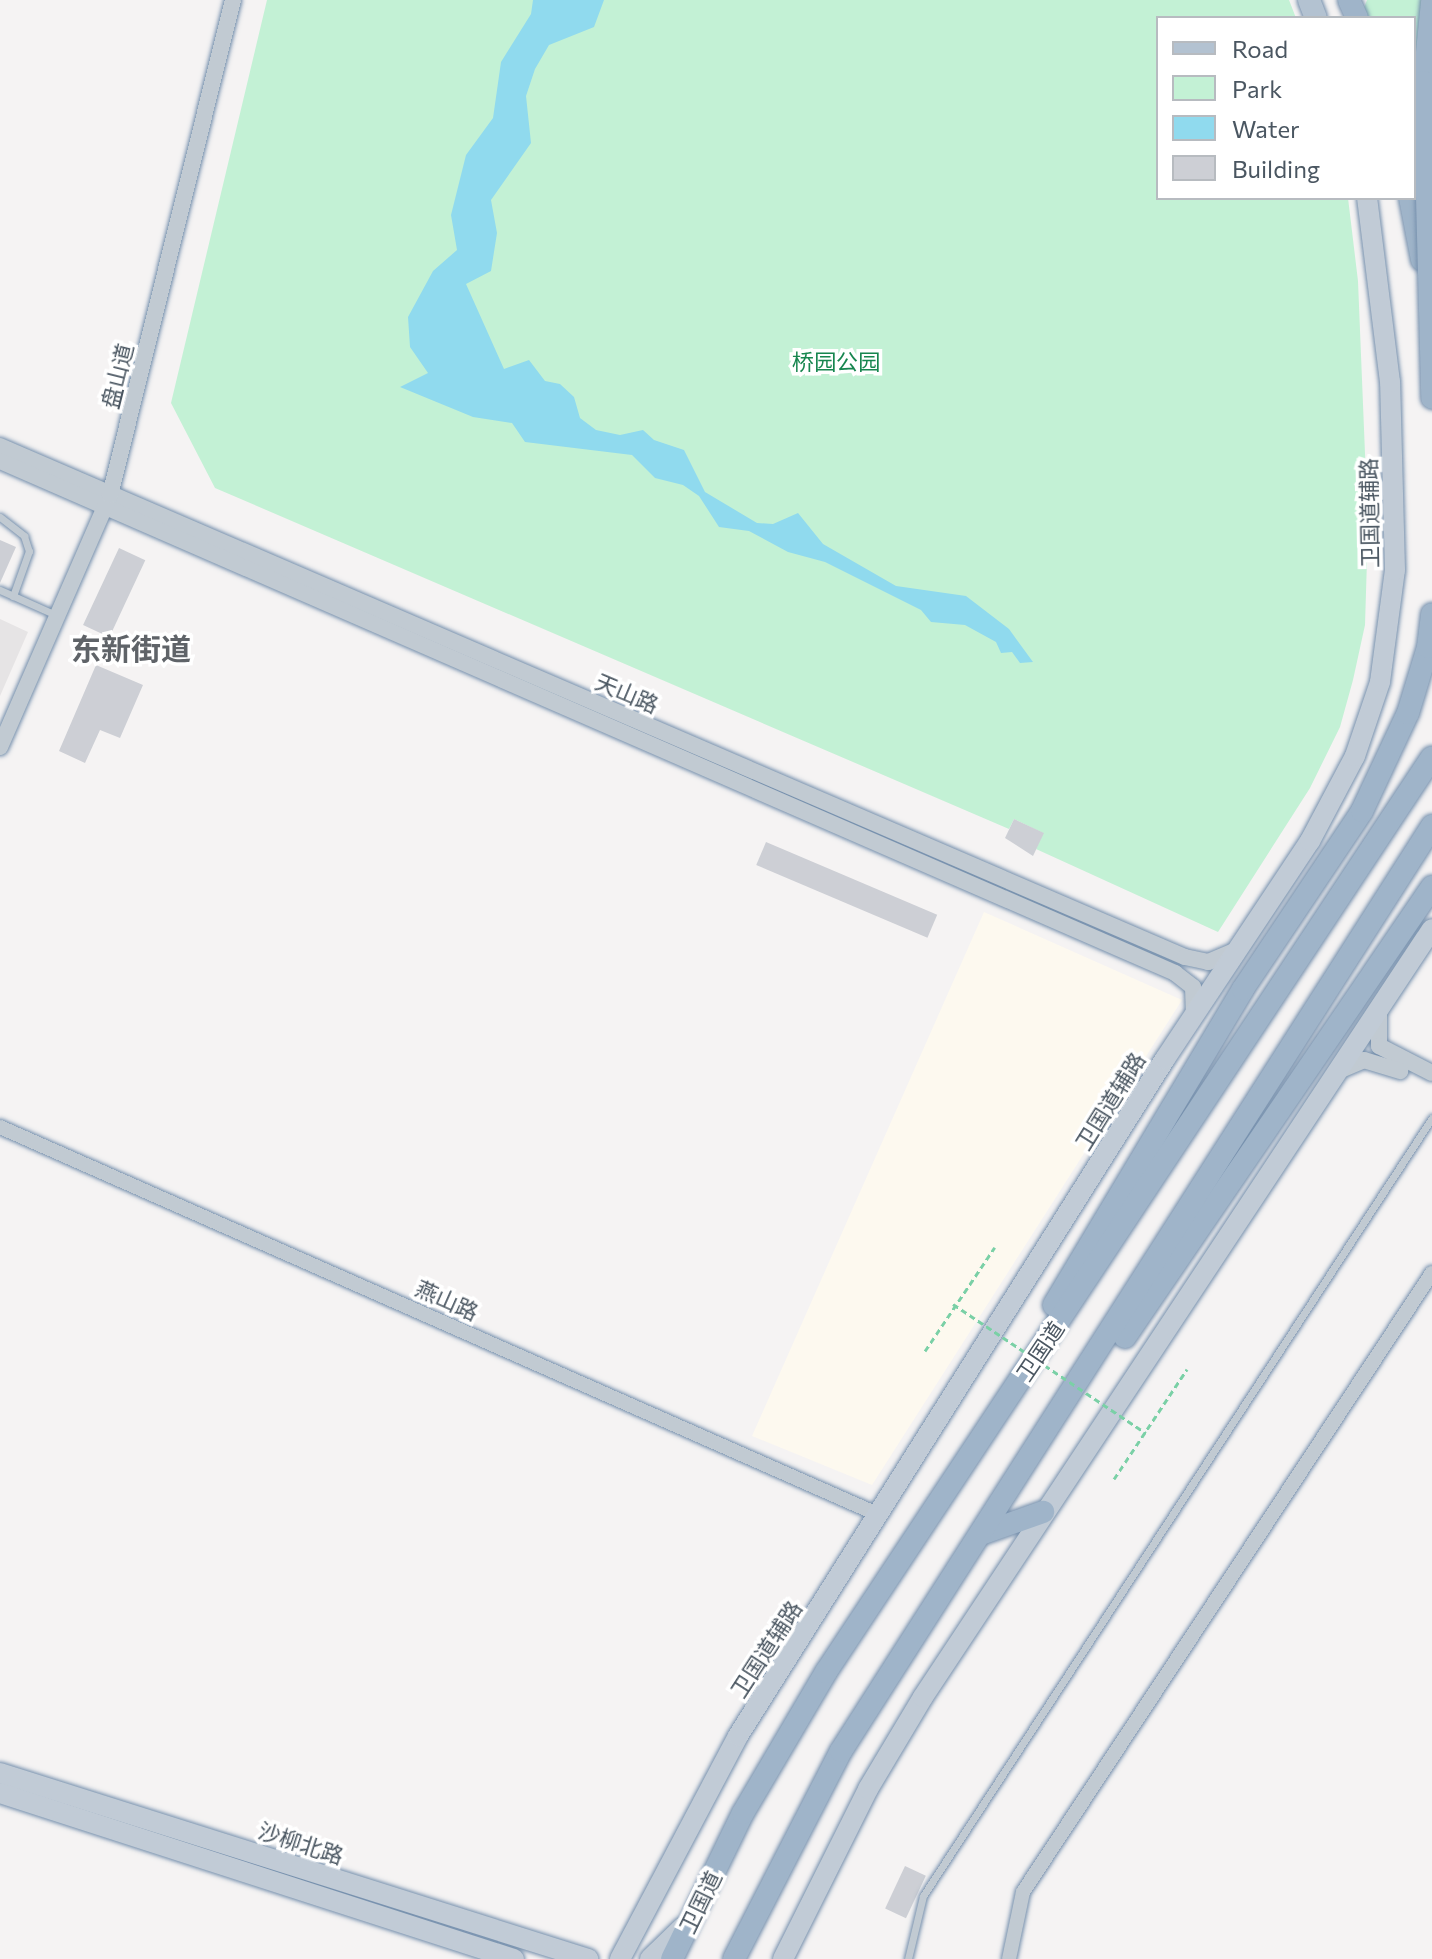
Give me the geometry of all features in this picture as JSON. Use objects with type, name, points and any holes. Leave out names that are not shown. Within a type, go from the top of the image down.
[{"type":"highway","points":[[1432,2],[1424,82],[1432,398]]},
{"type":"highway","points":[[1410,200],[1429,294]]},
{"type":"highway","points":[[943,1497],[1219,1030],[1346,838],[1391,757],[1419,681],[1432,614]]},
{"type":"highway","name":"卫国道","points":[[672,1959],[743,1813],[826,1672],[1432,757]]},
{"type":"highway","points":[[734,1959],[841,1751],[984,1533],[1432,826]]},
{"type":"highway","points":[[984,1533],[1138,1319],[1432,887]]},
{"type":"highway","points":[[984,1533],[1043,1512]]},
{"type":"main road","name":"卫国道辅路","points":[[620,1959],[738,1736],[1193,1016],[1334,799],[1367,724],[1388,644],[1395,570],[1390,382],[1367,200]]},
{"type":"main road","points":[[785,1957],[868,1789],[1043,1512],[1432,929]]},
{"type":"main road","name":"沙柳北路","points":[[0,1773],[588,1959]]},
{"type":"main road","name":"沙柳北路","points":[[0,1793],[514,1959]]},
{"type":"main road","points":[[636,1959],[646,1908]]},
{"type":"main road","points":[[650,1959],[691,1918]]},
{"type":"street","name":"盘山道","points":[[103,500],[221,0]]},
{"type":"street","name":"盘山道","points":[[0,747],[103,500],[233,0]]},
{"type":"street","name":"天山路","points":[[0,446],[103,500],[1175,973],[1196,994],[1193,1016]]},
{"type":"street","name":"天山路","points":[[0,461],[103,500],[1185,957],[1208,962],[1237,949]]},
{"type":"street","name":"盘山道","points":[[0,725],[54,614]]},
{"type":"street","points":[[1380,1006],[1379,1046],[1432,1073]]},
{"type":"street","points":[[1339,1071],[1358,1061],[1372,1060],[1432,1084]]},
{"type":"street","name":"燕山路","points":[[0,1127],[877,1514]]},
{"type":"street","points":[[1009,1959],[1023,1892],[1432,1273]]},
{"type":"lane","points":[[0,517],[24,536],[29,551],[13,596]]},
{"type":"lane","points":[[0,590],[54,614]]},
{"type":"lane","points":[[908,1959],[923,1896],[1432,1118]]},
{"type":"path","points":[[925,1351],[953,1304],[995,1247]]},
{"type":"path","points":[[953,1304],[1146,1433]]},
{"type":"path","points":[[1114,1479],[1187,1369]]},
{"type":"shaded area","points":[[0,619],[28,632],[0,696]]},
{"type":"shaded area","points":[[984,912],[1182,1000],[872,1485],[752,1436]]},
{"type":"green space","name":"桥园公园","points":[[267,0],[1289,0],[1295,16],[1156,16],[1156,200],[1348,200],[1358,281],[1368,527],[1365,625],[1340,727],[1310,788],[1218,932],[1036,849],[1043,833],[1014,819],[1009,829],[215,488],[171,403]]},
{"type":"green space","points":[[1367,0],[1432,0],[1432,151],[1416,144],[1416,16],[1361,16]]},
{"type":"water","points":[[533,0],[604,0],[594,27],[549,45],[535,69],[526,96],[531,143],[491,200],[497,233],[491,271],[466,284],[504,369],[529,360],[545,381],[560,384],[574,397],[580,418],[596,430],[620,435],[643,430],[654,440],[684,450],[705,492],[757,523],[773,524],[798,513],[823,544],[896,586],[966,596],[1009,629],[1033,662],[1020,663],[1012,652],[1001,653],[996,642],[965,625],[931,622],[921,610],[825,562],[788,552],[749,531],[719,527],[699,496],[683,485],[655,478],[632,455],[525,442],[512,423],[473,417],[400,387],[428,373],[410,347],[408,317],[433,271],[457,250],[451,215],[466,155],[493,118],[501,62],[531,14]]},
{"type":"building","points":[[0,540],[16,547],[0,583]]},
{"type":"building","points":[[119,548],[145,560],[109,637],[83,625]]},
{"type":"building","points":[[96,665],[143,685],[120,738],[100,730],[85,763],[59,751]]},
{"type":"building","points":[[1014,819],[1044,833],[1033,856],[1005,838]]},
{"type":"building","points":[[766,842],[937,915],[927,938],[756,865]]},
{"type":"building","points":[[905,1866],[926,1876],[906,1918],[885,1909]]},
{"type":"district","name":"东新街道","points":[[131,648]]}]
